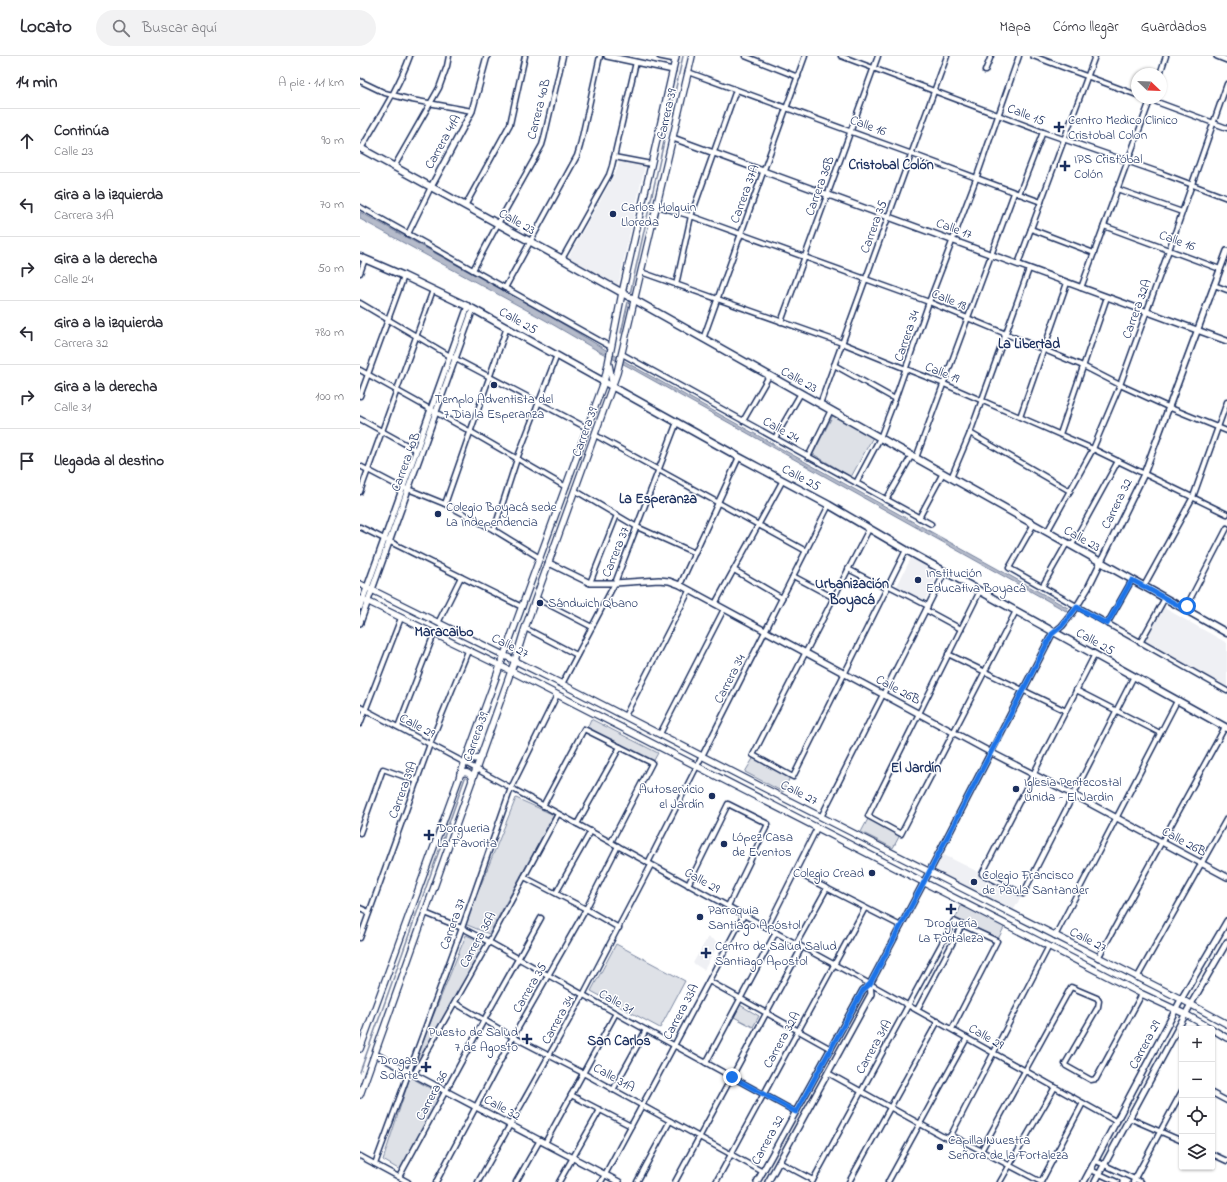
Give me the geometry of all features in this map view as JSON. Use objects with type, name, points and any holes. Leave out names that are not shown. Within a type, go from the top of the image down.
[{"type":"main road","name":"Carrera 39","points":[[360,1095],[481,757],[525,628],[613,387],[620,364],[633,300],[657,206],[692,56]]},
{"type":"main road","name":"Carrera 39","points":[[360,1049],[604,382],[610,349],[675,58]]},
{"type":"main road","name":"Calle 23","points":[[360,149],[562,259],[1227,633]]},
{"type":"main road","name":"Calle 25","points":[[362,258],[471,307],[739,458],[830,505],[945,572],[1226,728]]},
{"type":"main road","name":"Carrera 39","points":[[609,361],[613,387]]},
{"type":"main road","name":"Calle 27","points":[[360,584],[626,716],[821,817],[1181,999],[1227,1024]]},
{"type":"main road","name":"Calle 27","points":[[363,600],[511,671],[1142,994],[1185,1014],[1205,1026]]},
{"type":"main road","points":[[469,751],[473,758],[477,759],[481,757]]},
{"type":"main road","points":[[460,774],[464,772],[467,773],[472,780]]},
{"type":"main road","name":"Calle 27","points":[[1215,1032],[1227,1038]]},
{"type":"street","points":[[360,149],[392,95],[405,69],[410,57],[403,56]]},
{"type":"street","points":[[394,167],[430,104],[443,77],[449,56]]},
{"type":"street","name":"Carrera 41A","points":[[408,234],[431,187],[472,111],[487,56]]},
{"type":"street","points":[[465,206],[510,124],[525,56]]},
{"type":"street","name":"Carrera 40B","points":[[473,270],[497,224],[542,145],[563,56]]},
{"type":"street","points":[[505,288],[577,156],[600,56]]},
{"type":"street","points":[[607,56],[673,70]]},
{"type":"street","points":[[660,56],[675,58]]},
{"type":"street","points":[[745,56],[798,77]]},
{"type":"street","name":"Carrera 37A","points":[[703,339],[805,56]]},
{"type":"street","name":"Calle 15","points":[[841,56],[1064,140],[1128,161],[1227,198]]},
{"type":"street","name":"Carrera 36B","points":[[781,322],[878,56]]},
{"type":"street","name":"Carrera 35","points":[[820,404],[947,56]]},
{"type":"street","points":[[985,71],[991,56]]},
{"type":"street","name":"Carrera 34","points":[[856,483],[880,438],[895,399],[929,302],[976,179],[1019,56]]},
{"type":"street","points":[[1033,56],[1131,92]]},
{"type":"street","points":[[1018,264],[1095,56]]},
{"type":"street","points":[[1162,68],[1166,56]]},
{"type":"street","points":[[1217,56],[1227,60]]},
{"type":"street","points":[[562,259],[609,175],[636,62]]},
{"type":"street","name":"Calle 16","points":[[688,72],[1041,202]]},
{"type":"street","points":[[360,81],[372,88],[392,95],[430,104],[472,111]]},
{"type":"street","name":"Carrera 32A","points":[[1047,532],[1093,449],[1120,386],[1227,84]]},
{"type":"street","points":[[676,285],[692,216],[736,90]]},
{"type":"street","points":[[1081,288],[1118,189],[1147,104]]},
{"type":"street","points":[[1165,104],[1227,128]]},
{"type":"street","points":[[886,500],[914,457],[944,384],[1016,194],[1043,132]]},
{"type":"street","name":"Calle 17","points":[[673,138],[1227,341]]},
{"type":"street","points":[[614,157],[651,164]]},
{"type":"street","points":[[1118,189],[1182,212]]},
{"type":"street","name":"Calle 25","points":[[360,206],[610,349]]},
{"type":"street","name":"Calle 18","points":[[657,206],[692,216],[929,302],[1083,366],[1120,386],[1227,431]]},
{"type":"street","name":"Calle 16","points":[[1104,226],[1220,269]]},
{"type":"street","points":[[1031,229],[1094,252]]},
{"type":"street","name":"Carrera 32","points":[[757,1182],[863,990],[870,984],[930,872],[1052,634],[1067,620],[1075,609],[1102,562],[1144,474],[1227,251]]},
{"type":"street","points":[[360,272],[362,258]]},
{"type":"street","points":[[951,478],[970,433],[1029,269]]},
{"type":"street","name":"Calle 19","points":[[641,272],[842,343],[944,384],[1093,449],[1227,514]]},
{"type":"street","points":[[360,396],[404,276]]},
{"type":"street","points":[[1020,417],[1067,283]]},
{"type":"street","points":[[1214,285],[1227,290]]},
{"type":"street","points":[[360,492],[433,290]]},
{"type":"street","points":[[1060,434],[1107,297]]},
{"type":"street","points":[[360,303],[453,357],[587,428]]},
{"type":"street","name":"Carrera 40B","points":[[360,607],[370,588],[389,542],[471,307]]},
{"type":"street","points":[[445,504],[507,327]]},
{"type":"street","points":[[494,530],[517,459],[540,403],[557,355]]},
{"type":"street","name":"Calle 24","points":[[622,355],[931,524]]},
{"type":"street","points":[[834,365],[895,399]]},
{"type":"street","points":[[360,370],[566,487]]},
{"type":"street","points":[[743,421],[769,376]]},
{"type":"street","points":[[775,438],[800,393]]},
{"type":"street","points":[[1144,586],[1193,497],[1227,402]]},
{"type":"street","points":[[808,457],[831,410]]},
{"type":"street","name":"Carrera 40B","points":[[370,588],[384,540],[402,488],[416,450],[434,412]]},
{"type":"street","points":[[360,419],[416,450]]},
{"type":"street","name":"Carrera 37","points":[[562,684],[615,583],[677,422]]},
{"type":"street","points":[[970,433],[1070,491]]},
{"type":"street","points":[[596,435],[806,551]]},
{"type":"street","points":[[680,585],[739,458]]},
{"type":"street","points":[[1042,587],[1118,461]]},
{"type":"street","points":[[360,466],[402,488],[445,504],[494,530],[540,558]]},
{"type":"street","points":[[919,518],[944,473]]},
{"type":"street","points":[[715,604],[783,480]]},
{"type":"street","points":[[576,491],[637,527],[695,553]]},
{"type":"street","name":"Carrera 34","points":[[478,1182],[619,928],[697,766],[830,505]]},
{"type":"street","points":[[590,583],[617,515]]},
{"type":"street","points":[[1034,524],[1009,568],[1042,587],[1075,609],[1107,624],[1227,691]]},
{"type":"street","points":[[360,527],[522,607]]},
{"type":"street","points":[[1185,609],[1227,528]]},
{"type":"street","points":[[869,529],[753,755],[793,777],[906,550]]},
{"type":"street","name":"Calle 26B","points":[[549,563],[590,583],[659,580],[669,581],[680,585],[765,632],[1227,877]]},
{"type":"street","points":[[848,569],[888,587],[927,608],[961,629]]},
{"type":"street","points":[[734,570],[782,598]]},
{"type":"street","points":[[821,817],[945,572]]},
{"type":"street","points":[[793,576],[834,598]]},
{"type":"street","points":[[438,623],[460,577]]},
{"type":"street","points":[[1107,624],[1132,580]]},
{"type":"street","points":[[626,716],[689,591]]},
{"type":"street","points":[[980,591],[868,816],[901,834],[1016,611]]},
{"type":"street","points":[[536,598],[592,627]]},
{"type":"street","points":[[1140,643],[1165,598]]},
{"type":"street","name":"Carrera 40B","points":[[360,623],[363,600]]},
{"type":"street","points":[[660,734],[724,609]]},
{"type":"street","points":[[360,724],[400,618]]},
{"type":"street","points":[[525,628],[577,655]]},
{"type":"street","points":[[398,727],[434,634]]},
{"type":"street","name":"Carrera 39A","points":[[360,938],[430,744],[468,651]]},
{"type":"street","points":[[948,654],[1066,711]]},
{"type":"street","points":[[1095,654],[982,874],[1023,894],[1134,676]]},
{"type":"street","points":[[1076,690],[1160,734]]},
{"type":"street","name":"Carrera 37","points":[[375,1164],[412,1073],[511,788],[558,695]]},
{"type":"street","points":[[1055,936],[1177,701]]},
{"type":"street","name":"Calle 29","points":[[360,707],[835,964],[1116,1122]]},
{"type":"street","points":[[1098,958],[1226,728]]},
{"type":"street","points":[[543,806],[584,729],[652,763],[611,842]]},
{"type":"street","points":[[577,824],[620,747]]},
{"type":"street","points":[[360,833],[383,769],[417,781]]},
{"type":"street","points":[[688,884],[728,804],[768,824],[728,906]]},
{"type":"street","name":"Carrera 36A","points":[[412,1073],[455,1003],[558,814]]},
{"type":"street","points":[[1138,978],[1227,818]]},
{"type":"street","points":[[767,928],[817,828]]},
{"type":"street","points":[[556,893],[591,831]]},
{"type":"street","name":"Carrera 35","points":[[436,1182],[513,1037],[586,909],[618,846]]},
{"type":"street","points":[[795,872],[901,926]]},
{"type":"street","points":[[524,876],[619,928]]},
{"type":"street","points":[[796,944],[827,888]]},
{"type":"street","points":[[360,908],[369,912]]},
{"type":"street","name":"Carrera 32A","points":[[716,1182],[865,908]]},
{"type":"street","name":"Calle 31","points":[[425,913],[462,928],[489,942],[674,1046],[796,1112]]},
{"type":"street","name":"Carrera 33A","points":[[601,1182],[744,915]]},
{"type":"street","name":"Carrera 36","points":[[399,1177],[541,918]]},
{"type":"street","name":"Carrera 31A","points":[[812,1181],[954,921],[962,925]]},
{"type":"street","name":"Carrera 29","points":[[1084,1182],[1181,999],[1227,921]]},
{"type":"street","points":[[917,1010],[962,925],[997,941],[952,1029]]},
{"type":"street","points":[[706,1063],[776,932]]},
{"type":"street","name":"Carrera 29","points":[[1095,1182],[1190,1004],[1227,942]]},
{"type":"street","points":[[828,1073],[890,1108],[948,1138],[951,1135],[1049,946]]},
{"type":"street","points":[[675,1182],[802,947]]},
{"type":"street","points":[[709,981],[831,1049]]},
{"type":"street","name":"Carrera 32","points":[[768,1182],[871,994],[870,984]]},
{"type":"street","points":[[981,1151],[1071,986],[1097,998],[1099,1001],[1098,1007],[1066,1061],[1066,1066],[1091,1080],[1096,1079],[1142,994]]},
{"type":"street","name":"Calle 31A","points":[[455,1003],[513,1037],[583,1073],[763,1172]]},
{"type":"street","points":[[516,1182],[571,1095],[616,1013]]},
{"type":"street","points":[[849,1182],[938,1022]]},
{"type":"street","points":[[613,1090],[646,1030]]},
{"type":"street","points":[[888,1182],[967,1038]]},
{"type":"street","name":"Calle 32","points":[[375,1054],[619,1182]]},
{"type":"street","points":[[1000,1182],[1054,1087]]},
{"type":"street","points":[[571,1095],[631,1126]]},
{"type":"street","points":[[1215,1095],[1227,1102]]},
{"type":"street","points":[[1134,1180],[1179,1097]]},
{"type":"street","points":[[951,1135],[1041,1182],[1084,1103]]},
{"type":"street","points":[[559,1182],[600,1110]]},
{"type":"street","points":[[1129,1118],[1179,1140]]},
{"type":"street","points":[[637,1182],[670,1121]]},
{"type":"street","points":[[1215,1155],[1227,1161]]},
{"type":"street","points":[[360,1156],[408,1182]]},
{"type":"street","points":[[1096,1161],[1141,1182]]},
{"type":"street","points":[[779,1162],[812,1181]]},
{"type":"street","points":[[1091,1170],[1117,1182]]},
{"type":"shaded area","name":"Carlos Holguin Lloreda","points":[[620,159],[645,165],[618,286],[568,258],[617,170]]},
{"type":"shaded area","points":[[833,415],[873,437],[851,477],[813,454]]},
{"type":"shaded area","name":"Institución Educativa Boyacá","points":[[911,558],[939,572],[924,602],[896,588]]},
{"type":"shaded area","points":[[1165,598],[1164,604],[1166,609],[1227,643],[1227,691],[1140,643]]},
{"type":"shaded area","points":[[591,719],[658,753],[653,762],[587,728]]},
{"type":"shaded area","points":[[754,757],[790,777],[783,792],[745,772]]},
{"type":"shaded area","points":[[516,798],[554,815],[489,934],[465,924]]},
{"type":"shaded area","points":[[869,817],[900,835],[893,848],[861,832]]},
{"type":"shaded area","name":"Colegio Francisco de Paula Santander","points":[[940,853],[1023,894],[1011,914],[930,872]]},
{"type":"shaded area","points":[[963,902],[1006,924],[997,941],[954,921]]},
{"type":"shaded area","points":[[466,935],[485,943],[415,1069],[412,1068]]},
{"type":"shaded area","name":"Centro de Salud Salud Santiago Apostol","points":[[708,937],[719,943],[704,970],[693,963]]},
{"type":"shaded area","points":[[616,944],[685,981],[660,1028],[591,991]]},
{"type":"shaded area","points":[[740,1005],[759,1016],[753,1027],[734,1017]]},
{"type":"shaded area","points":[[410,1077],[442,1095],[400,1170],[383,1160]]},
{"type":"water","points":[[360,212],[548,315],[631,365],[1068,608],[1066,611],[545,320],[360,219]]},
{"type":"waterway","points":[[630,294],[683,56]]},
{"type":"waterway","points":[[621,333],[629,298]]},
{"type":"waterway","points":[[360,1072],[465,778]]},
{"type":"place","name":"Centro Medico Clinico Cristobal Colon","points":[[1059,127]]},
{"type":"place","name":"IPS Cristóbal Colón","points":[[1065,166]]},
{"type":"place","name":"Carlos Holguin Lloreda","points":[[613,214]]},
{"type":"place","name":"Templo Adventista del 7 Dia la Esperanza","points":[[494,385]]},
{"type":"place","name":"Colegio Boyacá sede La Independencia","points":[[438,514]]},
{"type":"place","name":"Institución Educativa Boyacá","points":[[918,580]]},
{"type":"place","name":"Sándwich Qbano","points":[[540,603]]},
{"type":"place","name":"Iglesia Pentecostal Unida - El Jardin","points":[[1016,789]]},
{"type":"place","name":"Autoservicio el Jardín","points":[[712,796]]},
{"type":"place","name":"Dorgueria La Favorita","points":[[429,835]]},
{"type":"place","name":"López Casa de Eventos","points":[[724,844]]},
{"type":"place","name":"Colegio Cread","points":[[872,873]]},
{"type":"place","name":"Colegio Francisco de Paula Santander","points":[[974,882]]},
{"type":"place","name":"Droguería La Fortaleza","points":[[951,909]]},
{"type":"place","name":"Parroquia Santiago Apóstol","points":[[700,917]]},
{"type":"place","name":"Centro de Salud Salud Santiago Apostol","points":[[706,953]]},
{"type":"place","name":"Puesto de Salud 7 de Agosto","points":[[527,1039]]},
{"type":"place","name":"Drogas Solarte","points":[[426,1067]]},
{"type":"place","name":"Capilla Nuestra Señora de la Fortaleza","points":[[940,1147]]},
{"type":"district","name":"Cristobal Colón","points":[[891,165]]},
{"type":"district","name":"La Libertad","points":[[1029,344]]},
{"type":"district","name":"La Esperanza","points":[[658,499]]},
{"type":"district","name":"Urbanización Boyacá","points":[[852,592]]},
{"type":"district","name":"Maracaibo","points":[[444,632]]},
{"type":"district","name":"El Jardín","points":[[916,768]]},
{"type":"district","name":"San Carlos","points":[[619,1041]]},
{"type":"route","points":[[732,1077],[796,1112],[863,990],[870,984],[1052,634],[1062,626],[1074,610],[1077,607],[1107,624],[1132,580],[1185,609],[1187,606]]}]
